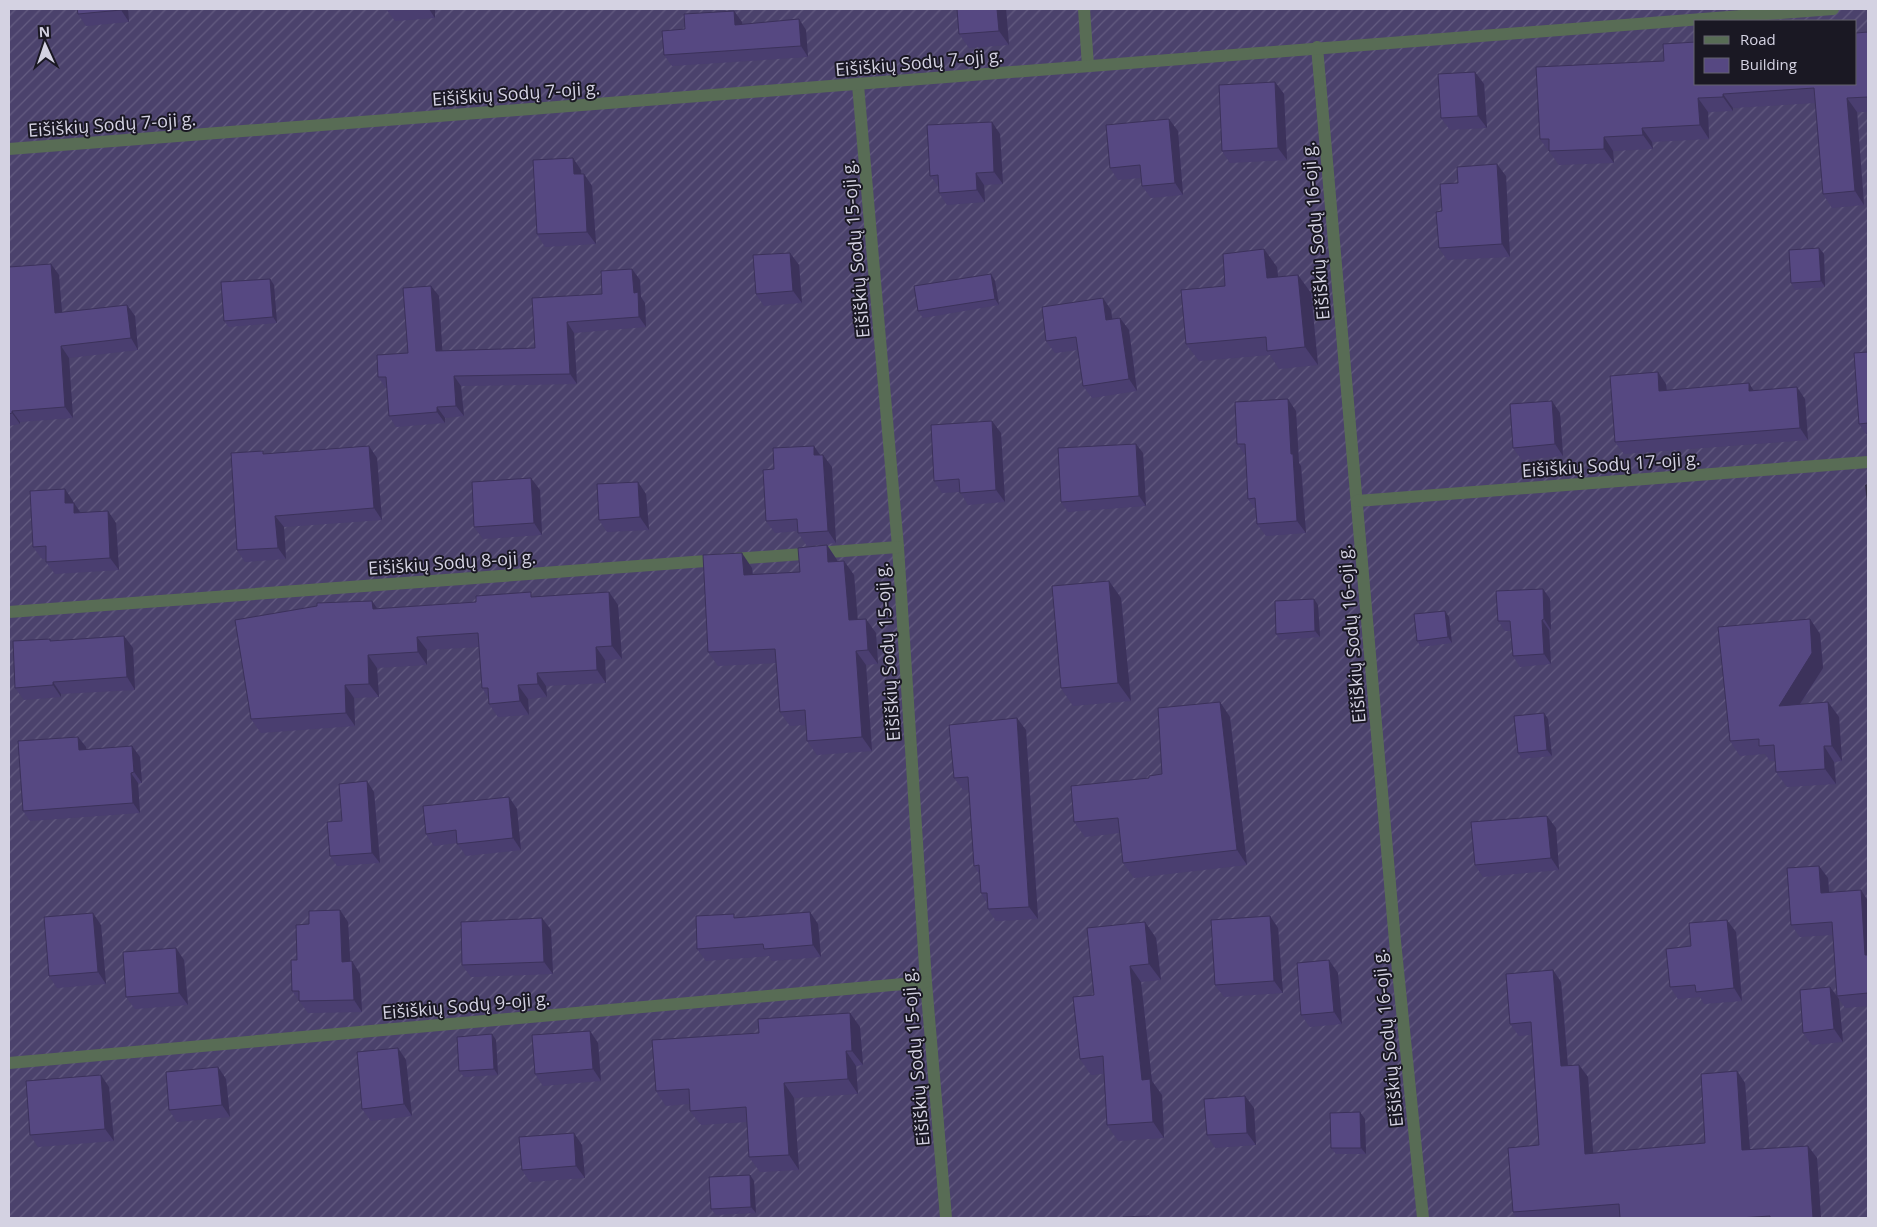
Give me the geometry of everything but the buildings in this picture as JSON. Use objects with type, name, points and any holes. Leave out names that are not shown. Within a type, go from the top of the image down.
[{"type":"street","points":[[1084,9],[1088,66]]},
{"type":"street","name":"Eišiškių Sodų 7-oji g.","points":[[9,150],[1317,47],[1833,9]]},
{"type":"street","name":"Eišiškių Sodų 16-oji g.","points":[[1317,47],[1395,940],[1423,1218]]},
{"type":"street","name":"Eišiškių Sodų 15-oji g.","points":[[858,84],[898,547],[926,982],[946,1218]]},
{"type":"street","name":"Eišiškių Sodų 17-oji g.","points":[[1357,501],[1868,462]]},
{"type":"street","name":"Eišiškių Sodų 8-oji g.","points":[[9,612],[898,547]]},
{"type":"street","name":"Eišiškių Sodų 9-oji g.","points":[[9,1063],[926,982]]},
{"type":"shaded area","points":[[9,9],[1868,9],[1868,484],[1865,485],[1868,510],[1868,1218],[9,1218]]}]
